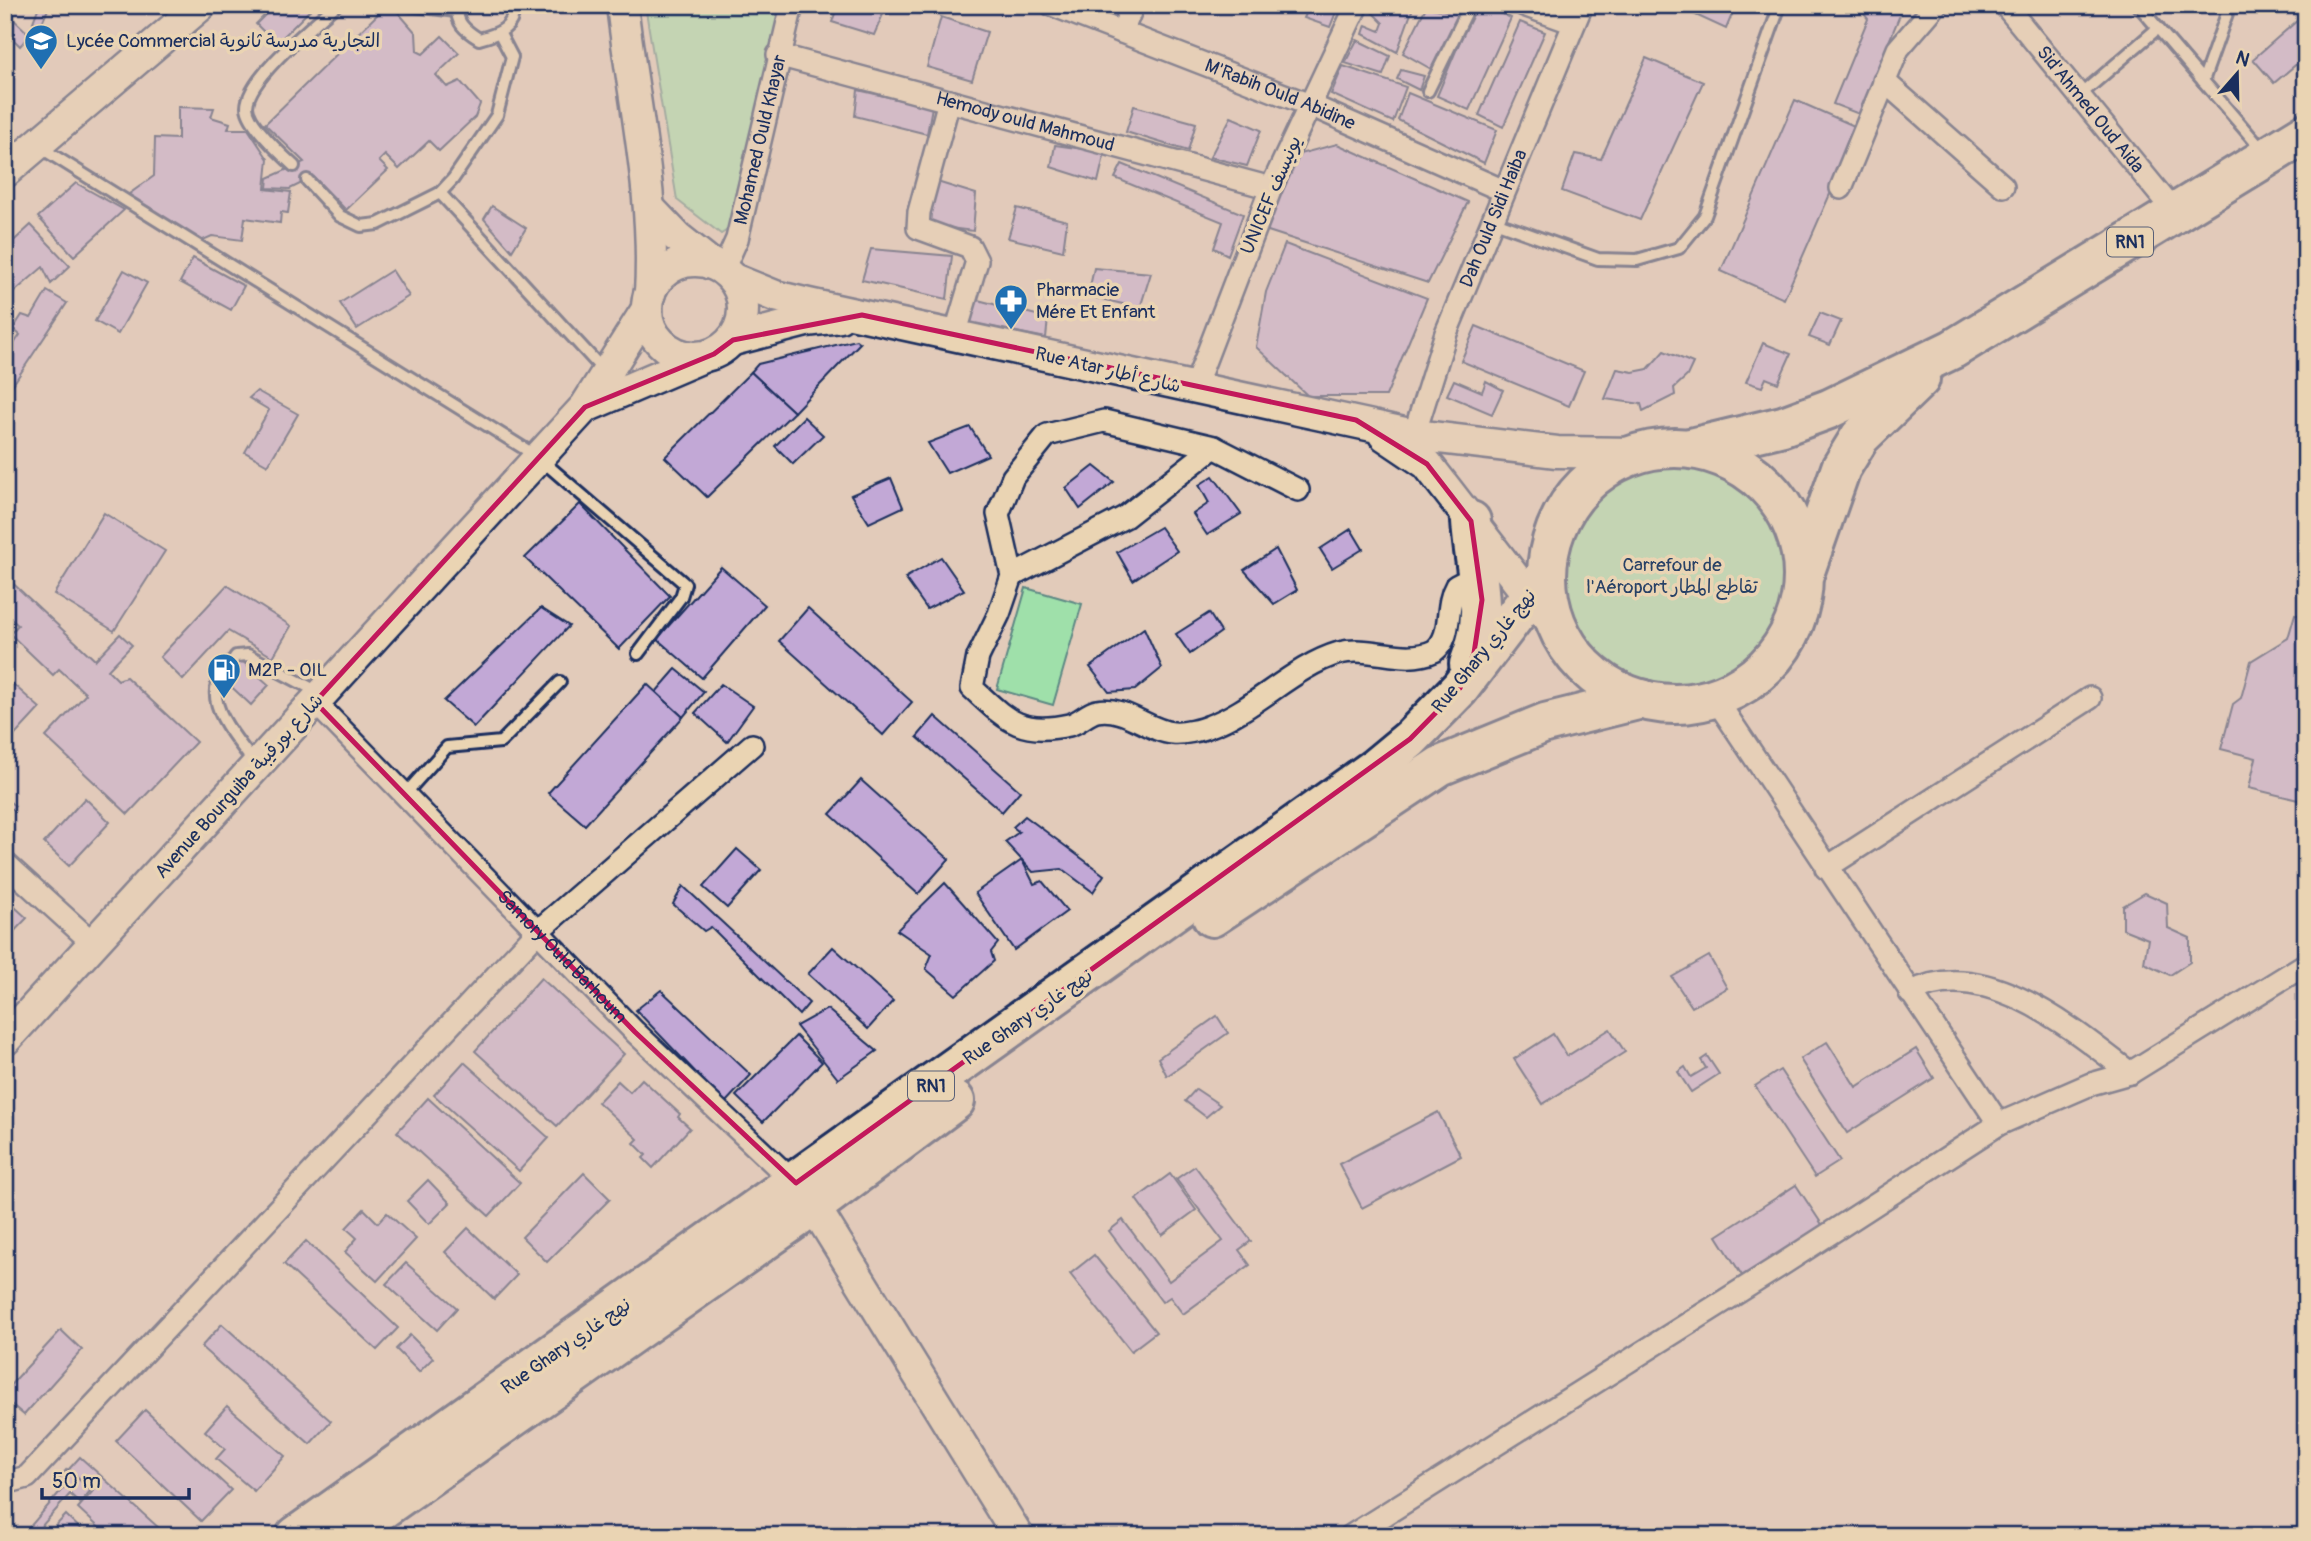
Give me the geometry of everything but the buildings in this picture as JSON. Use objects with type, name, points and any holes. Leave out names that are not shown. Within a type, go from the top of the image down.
[{"type":"highway","name":"RN1","points":[[1689,448],[1783,426],[1829,409],[1953,349],[2306,133]]},
{"type":"highway","name":"RN1","points":[[1804,574],[1841,468],[1860,437],[1953,349]]},
{"type":"highway","points":[[1664,448],[1689,448],[1715,454],[1740,465],[1761,480],[1779,500],[1792,523],[1801,548],[1804,574],[1797,618],[1784,644],[1766,666],[1744,684],[1715,698],[1681,704],[1642,699],[1615,689],[1592,673],[1572,652],[1558,628],[1549,602],[1538,585],[1558,522],[1572,499],[1591,479],[1613,463],[1638,453],[1664,448]]},
{"type":"highway","points":[[1460,688],[1478,636],[1482,600],[1471,521]]},
{"type":"highway","name":"Rue Ghary نهج غاري","points":[[344,1536],[1036,1024],[1375,768],[1410,739],[1460,688],[1538,585]]},
{"type":"highway","name":"Rue Ghary نهج غاري","points":[[1036,1024],[1440,766],[1545,723],[1642,699]]},
{"type":"highway","name":"Rue Ghary نهج غاري","points":[[296,1536],[805,1195]]},
{"type":"street","points":[[5,172],[201,5]]},
{"type":"street","points":[[622,5],[651,210],[653,246],[648,301],[650,326],[658,340],[671,351],[686,357],[714,354],[733,340],[741,326],[744,309],[741,293],[722,271],[677,237],[651,210]]},
{"type":"street","name":"Mohamed Ould Khayar","points":[[722,271],[737,239],[778,55],[792,5]]},
{"type":"street","name":"M'Rabih Ould Abidine","points":[[1052,5],[1310,105],[1504,191]]},
{"type":"street","points":[[1122,32],[1133,5]]},
{"type":"street","name":"UNICEF يونيسف","points":[[1194,389],[1271,188],[1357,5]]},
{"type":"street","points":[[1524,5],[1578,14]]},
{"type":"street","points":[[1841,188],[1898,49],[1936,5]]},
{"type":"street","name":"Sid'Ahmed Oud Aida","points":[[2005,5],[2176,214]]},
{"type":"street","name":"Dah Ould Sidi Haiba","points":[[1414,435],[1446,333],[1578,14]]},
{"type":"street","name":"Hemody ould Mahmoud","points":[[778,55],[1271,188]]},
{"type":"street","points":[[1884,80],[2003,186]]},
{"type":"street","points":[[949,101],[919,212],[918,228],[970,247],[977,261],[955,335]]},
{"type":"street","points":[[648,301],[659,277],[674,266],[692,261],[722,271]]},
{"type":"street","name":"Rue Atar شارع أطار","points":[[722,271],[775,296],[1414,435],[1558,452],[1638,453]]},
{"type":"street","name":"Avenue Bourguiba شارع بورقيبة","points":[[5,1040],[585,407],[607,376],[648,301]]},
{"type":"street","name":"Rue Atar شارع أطار","points":[[733,340],[806,321],[862,315]]},
{"type":"street","name":"Avenue Bourguiba شارع بورقيبة","points":[[585,407],[703,357]]},
{"type":"street","points":[[1298,490],[1214,447],[1104,421],[1047,435],[1013,477],[998,514],[1012,576],[978,657],[972,688],[1007,721],[1038,730],[1072,725],[1097,711],[1125,714],[1173,733],[1211,726],[1317,663],[1339,653],[1363,650],[1405,656],[1434,651],[1445,637],[1449,603],[1456,586],[1469,576],[1479,574]]},
{"type":"street","name":"Rue Atar شارع أطار","points":[[1356,421],[1402,445],[1427,464],[1471,521],[1538,585]]},
{"type":"street","points":[[1012,576],[1125,517],[1214,447]]},
{"type":"street","name":"Samory Ould Barhoum","points":[[318,698],[635,1032],[805,1195]]},
{"type":"street","points":[[1715,698],[1998,1124]]},
{"type":"street","points":[[1826,868],[2090,698]]},
{"type":"street","points":[[5,1483],[27,1478],[539,930],[752,745]]},
{"type":"street","points":[[5,863],[94,944]]},
{"type":"street","points":[[1351,1536],[1778,1267],[1998,1124],[2091,1084],[2130,1073],[2306,964]]},
{"type":"street","points":[[1910,993],[1940,980],[1999,991],[2061,1020],[2130,1073]]},
{"type":"street","points":[[805,1195],[1018,1536]]},
{"type":"lane","points":[[294,166],[252,121],[247,107],[251,91],[265,73],[336,5]]},
{"type":"lane","points":[[407,5],[457,8],[463,29],[479,39],[500,34],[510,25],[513,5]]},
{"type":"lane","points":[[1428,91],[1470,5]]},
{"type":"lane","points":[[1492,221],[1598,259],[1637,260],[1679,248],[1705,216],[1780,5]]},
{"type":"lane","points":[[2138,5],[2268,157]]},
{"type":"lane","points":[[2203,81],[2230,5]]},
{"type":"lane","points":[[2079,96],[2158,28]]},
{"type":"lane","points":[[307,180],[340,216],[361,226],[378,224],[440,193],[453,179],[497,115],[512,57],[500,34]]},
{"type":"lane","points":[[37,145],[538,457],[685,584],[681,597],[638,654]]},
{"type":"lane","points":[[440,193],[607,376]]},
{"type":"lane","points":[[256,766],[224,718],[216,696],[217,683],[236,656],[248,654],[318,698]]},
{"type":"lane","points":[[406,793],[447,747],[500,742],[560,682]]},
{"type":"highlighted area","points":[[862,315],[1356,420],[1427,464],[1471,521],[1482,600],[1474,653],[1460,688],[1410,739],[796,1183],[635,1032],[315,702],[585,407],[714,354],[733,340]]},
{"type":"green space","points":[[645,5],[781,5],[737,224],[721,234],[677,200]]},
{"type":"green space","name":"Carrefour de l'Aéroport تقاطع المطار","points":[[1672,459],[1695,461],[1717,468],[1755,493],[1780,531],[1787,553],[1787,599],[1780,621],[1755,659],[1717,684],[1695,691],[1672,693],[1649,691],[1627,684],[1589,659],[1564,621],[1557,599],[1555,576],[1557,553],[1564,531],[1589,493],[1627,468],[1649,461]]},
{"type":"green space","points":[[1026,588],[1082,604],[1053,705],[997,689]]},
{"type":"place","name":"Lycée Commercial التجارية مدرسة ثانوية","points":[[41,71]]},
{"type":"place","name":"Pharmacie Mére Et Enfant","points":[[1011,331]]},
{"type":"place","name":"M2P - OIL","points":[[224,700]]}]
